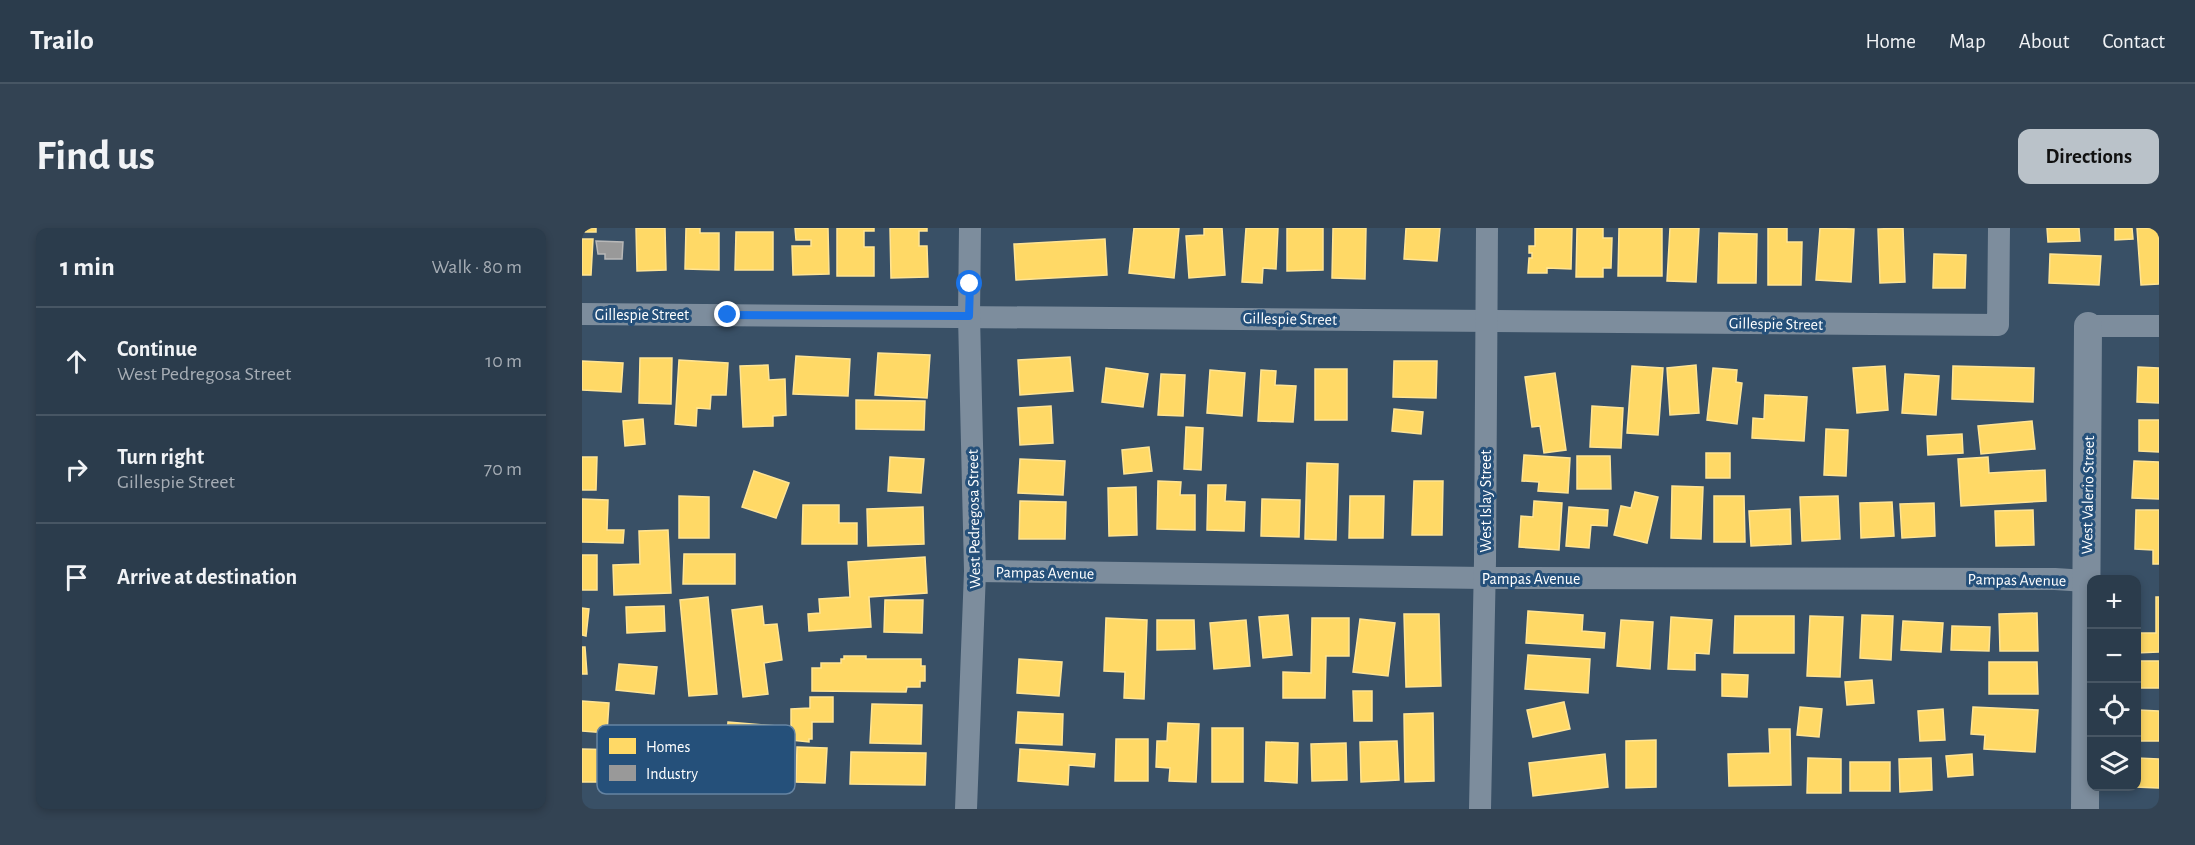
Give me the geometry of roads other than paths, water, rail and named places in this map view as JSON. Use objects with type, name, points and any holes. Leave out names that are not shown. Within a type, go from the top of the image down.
[{"type":"street","name":"West Pedregosa Street","points":[[966,809],[975,571],[969,316],[970,228]]},
{"type":"street","name":"West Islay Street","points":[[1480,809],[1486,228]]},
{"type":"street","name":"Gillespie Street","points":[[582,314],[1998,325],[1999,228]]},
{"type":"street","points":[[2088,326],[2159,326]]},
{"type":"street","name":"West Valerio Street","points":[[2085,809],[2088,326]]},
{"type":"street","name":"Pampas Avenue","points":[[975,571],[1484,578],[2055,579],[2086,581]]}]
